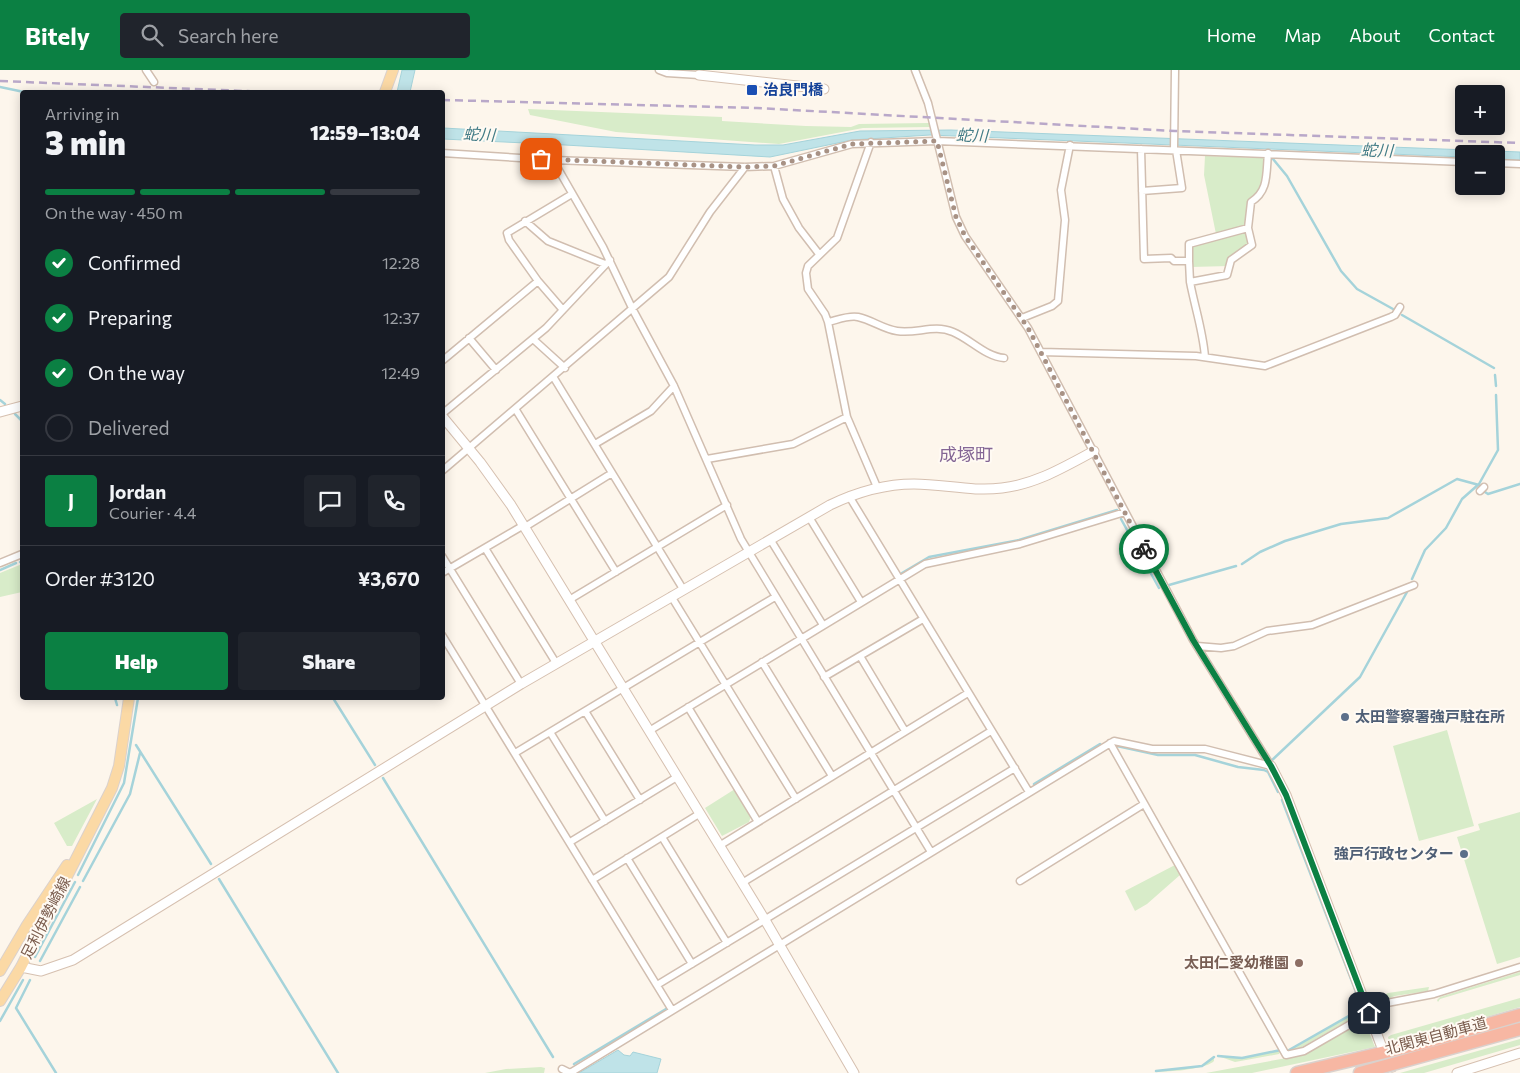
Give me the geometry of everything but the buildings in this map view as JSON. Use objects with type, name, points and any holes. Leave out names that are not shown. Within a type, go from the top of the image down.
[{"type":"highway","name":"北関東自動車道","points":[[1297,1073],[1411,1047],[1520,1015]]},
{"type":"highway","name":"北関東自動車道","points":[[1360,1073],[1520,1029]]},
{"type":"main road","points":[[387,90],[393,70]]},
{"type":"main road","name":"足利伊勢崎線","points":[[0,1001],[21,967],[116,778],[129,700]]},
{"type":"main road","name":"足利伊勢崎線","points":[[0,971],[89,833]]},
{"type":"main road","points":[[0,977],[10,968],[21,967],[14,947]]},
{"type":"street","points":[[146,70],[154,82]]},
{"type":"street","points":[[659,70],[667,73],[700,75],[726,74],[824,89]]},
{"type":"street","points":[[915,70],[928,103],[956,217],[965,236],[1022,318],[1197,646],[1271,766],[1286,795],[1381,1044]]},
{"type":"street","points":[[1142,191],[1182,188],[1175,149],[1175,70]]},
{"type":"street","points":[[445,153],[553,160],[745,167],[774,166],[846,145],[937,139],[1455,162]]},
{"type":"street","points":[[871,142],[837,238],[808,266],[806,281],[808,288],[828,322],[847,417],[877,487]]},
{"type":"street","points":[[1022,318],[1052,306],[1058,301],[1065,220],[1061,190],[1070,146]]},
{"type":"street","points":[[1141,148],[1144,259],[1171,258],[1174,261],[1189,261]]},
{"type":"street","points":[[1190,282],[1227,275],[1231,260],[1252,245],[1248,228],[1251,202],[1261,196],[1264,190],[1268,153]]},
{"type":"street","points":[[553,160],[674,386],[748,552],[931,852]]},
{"type":"street","points":[[1505,163],[1520,164]]},
{"type":"street","points":[[774,166],[782,199],[799,228],[819,254]]},
{"type":"street","points":[[445,469],[554,378],[669,277],[710,212],[745,167]]},
{"type":"street","points":[[563,310],[538,281],[507,235],[508,231],[572,194]]},
{"type":"street","points":[[525,221],[548,241],[607,262]]},
{"type":"street","points":[[1205,357],[1203,333],[1195,309],[1190,282],[1189,244],[1248,228]]},
{"type":"street","points":[[445,412],[533,340],[607,262]]},
{"type":"street","points":[[445,358],[538,281]]},
{"type":"street","points":[[1041,352],[1205,357],[1269,365],[1391,317],[1395,315],[1400,307]]},
{"type":"street","points":[[828,322],[858,317],[898,331],[916,332],[941,328],[954,332],[989,353],[1004,358]]},
{"type":"street","points":[[469,338],[496,370]]},
{"type":"street","points":[[533,340],[565,368]]},
{"type":"street","points":[[554,378],[683,589]]},
{"type":"street","points":[[595,444],[651,411],[674,386]]},
{"type":"street","points":[[0,412],[20,407]]},
{"type":"street","points":[[516,410],[616,572]]},
{"type":"street","points":[[707,460],[793,444],[847,417]]},
{"type":"street","points":[[445,419],[499,487],[524,526],[765,920],[854,1073]]},
{"type":"street","points":[[21,967],[41,970],[72,960],[594,640],[809,516],[849,496],[877,487],[915,484],[963,489],[1003,488],[1043,478],[1094,452]]},
{"type":"street","points":[[445,572],[612,473]]},
{"type":"street","points":[[849,496],[1029,792]]},
{"type":"street","points":[[569,600],[726,505]]},
{"type":"street","points":[[649,731],[898,579],[932,561],[1020,544],[1125,512]]},
{"type":"street","points":[[809,516],[861,602]]},
{"type":"street","points":[[770,539],[823,625]]},
{"type":"street","points":[[485,548],[556,663]]},
{"type":"street","points":[[0,563],[20,555]]},
{"type":"street","points":[[445,561],[521,684]]},
{"type":"street","points":[[1197,646],[1221,648],[1234,646],[1267,631],[1312,625],[1414,585]]},
{"type":"street","points":[[671,596],[796,799]]},
{"type":"street","points":[[515,753],[775,596]]},
{"type":"street","points":[[824,677],[923,619]]},
{"type":"street","points":[[445,639],[672,1010]]},
{"type":"street","points":[[860,656],[905,732]]},
{"type":"street","points":[[762,662],[832,776]]},
{"type":"street","points":[[719,846],[968,693]]},
{"type":"street","points":[[688,707],[758,822]]},
{"type":"street","points":[[585,711],[640,800]]},
{"type":"street","points":[[742,883],[991,731]]},
{"type":"street","points":[[550,732],[605,821]]},
{"type":"street","points":[[562,1069],[570,1073],[1114,741],[1152,749],[1205,749],[1271,766]]},
{"type":"street","points":[[1110,743],[1286,1055],[1304,1051],[1387,1003],[1434,994],[1520,967]]},
{"type":"street","points":[[657,985],[1014,768]]},
{"type":"street","points":[[570,842],[677,777]]},
{"type":"street","points":[[1020,881],[1144,804]]},
{"type":"street","points":[[592,880],[699,814]]},
{"type":"street","points":[[662,837],[727,943]]},
{"type":"street","points":[[627,858],[692,964]]},
{"type":"street","points":[[1456,1073],[1520,1053]]},
{"type":"green space","points":[[528,109],[722,117],[722,121],[806,126],[851,127],[859,124],[929,123],[930,127],[863,128],[779,144],[616,132],[530,115]]},
{"type":"green space","points":[[1205,156],[1266,158],[1263,189],[1250,201],[1247,226],[1216,234],[1204,175]]},
{"type":"green space","points":[[1248,229],[1251,245],[1229,266],[1191,267],[1190,245]]},
{"type":"green space","points":[[20,565],[20,592],[0,597],[0,573]]},
{"type":"green space","points":[[1447,730],[1474,826],[1419,841],[1393,746]]},
{"type":"green space","points":[[735,789],[751,816],[749,822],[722,836],[705,808]]},
{"type":"green space","points":[[97,799],[72,846],[67,846],[54,823]]},
{"type":"green space","points":[[1520,812],[1520,957],[1497,964],[1457,837],[1480,830],[1478,824]]},
{"type":"green space","points":[[1175,865],[1180,875],[1147,904],[1135,911],[1125,891]]},
{"type":"green space","points":[[1520,972],[1520,975],[1440,999],[1438,1002],[1437,1000],[1440,997]]},
{"type":"green space","points":[[1429,987],[1428,991],[1395,996],[1371,1005],[1370,1003],[1388,993]]},
{"type":"green space","points":[[1520,998],[1520,1007],[1456,1026],[1389,1042],[1388,1037],[1391,1035]]},
{"type":"green space","points":[[1361,1009],[1361,1013],[1295,1051],[1289,1050]]},
{"type":"green space","points":[[1364,1020],[1375,1047],[1252,1073],[1206,1073],[1303,1055]]},
{"type":"green space","points":[[1520,1039],[1520,1045],[1424,1073],[1400,1073]]},
{"type":"green space","points":[[1281,1050],[1279,1054],[1235,1062],[1218,1056],[1242,1058]]},
{"type":"green space","points":[[1214,1057],[1214,1061],[1210,1064],[1195,1068],[1176,1071],[1156,1071],[1201,1066]]},
{"type":"green space","points":[[545,1068],[544,1073],[485,1073],[506,1069]]},
{"type":"water","points":[[402,70],[415,70],[410,90],[397,90]]},
{"type":"water","name":"蛇川","points":[[445,128],[755,145],[783,145],[860,131],[951,130],[1455,149],[1455,157],[930,135],[852,140],[770,157],[548,144],[547,153],[545,153],[545,144],[445,139]]},
{"type":"water","points":[[1505,151],[1520,152],[1520,160],[1505,159]]},
{"type":"water","points":[[618,1050],[624,1055],[630,1056],[633,1052],[661,1059],[657,1073],[579,1073]]},
{"type":"waterway","points":[[0,87],[20,91]]},
{"type":"waterway","points":[[1273,159],[1287,176],[1341,271],[1357,289],[1393,309]]},
{"type":"waterway","points":[[1402,315],[1494,368]]},
{"type":"waterway","points":[[1495,375],[1496,386]]},
{"type":"waterway","points":[[1412,579],[1425,550],[1446,528],[1462,499],[1479,484],[1498,450],[1496,395]]},
{"type":"waterway","points":[[0,400],[5,404]]},
{"type":"waterway","points":[[15,414],[20,419]]},
{"type":"waterway","points":[[1242,564],[1260,552],[1285,541],[1341,524],[1388,518],[1457,479],[1479,485]]},
{"type":"waterway","points":[[1485,492],[1488,494],[1520,484]]},
{"type":"waterway","points":[[902,573],[929,557],[1019,540],[1117,510]]},
{"type":"waterway","points":[[1121,519],[1159,588]]},
{"type":"waterway","points":[[0,570],[16,563]]},
{"type":"waterway","points":[[1169,585],[1236,566]]},
{"type":"waterway","points":[[1270,762],[1360,677],[1407,592]]},
{"type":"waterway","points":[[116,700],[117,705]]},
{"type":"waterway","points":[[78,875],[124,783],[138,700]]},
{"type":"waterway","points":[[334,700],[375,765]]},
{"type":"waterway","points":[[1034,784],[1100,744]]},
{"type":"waterway","points":[[136,745],[211,864]]},
{"type":"waterway","points":[[1117,746],[1158,755],[1195,755],[1238,767],[1264,770],[1268,772],[1278,792]]},
{"type":"waterway","points":[[83,881],[130,794],[140,753]]},
{"type":"waterway","points":[[383,778],[553,1057]]},
{"type":"waterway","points":[[1282,800],[1356,992]]},
{"type":"waterway","points":[[219,879],[338,1073]]},
{"type":"waterway","points":[[35,957],[75,882]]},
{"type":"waterway","points":[[40,961],[80,887]]},
{"type":"waterway","points":[[0,1021],[23,980]]},
{"type":"waterway","points":[[30,980],[16,1008],[56,1073]]},
{"type":"waterway","points":[[1289,1050],[1362,1007]]},
{"type":"waterway","points":[[574,1064],[666,1009]]},
{"type":"waterway","points":[[1374,1038],[1377,1046]]},
{"type":"waterway","points":[[1218,1056],[1242,1058],[1281,1050]]},
{"type":"waterway","points":[[1156,1071],[1202,1066],[1214,1057]]},
{"type":"tunnel","points":[[1382,1047],[1392,1073]]},
{"type":"railway","points":[[0,81],[220,90]]},
{"type":"railway","points":[[445,100],[757,108],[1175,131],[1520,143]]},
{"type":"way so far","points":[[541,159],[667,166],[774,166],[852,144],[937,141],[956,217],[965,236],[1028,328],[1144,549]]},
{"type":"place","name":"治良門橋","points":[[752,90]]},
{"type":"place","name":"太田警察署強戸駐在所","points":[[1345,717]]},
{"type":"place","name":"強戸行政センター","points":[[1464,854]]},
{"type":"place","name":"太田仁愛幼稚園","points":[[1299,963]]},
{"type":"district","name":"成塚町","points":[[966,455]]},
{"type":"route","points":[[1144,549],[1193,640],[1271,766],[1286,795],[1369,1013]]}]
